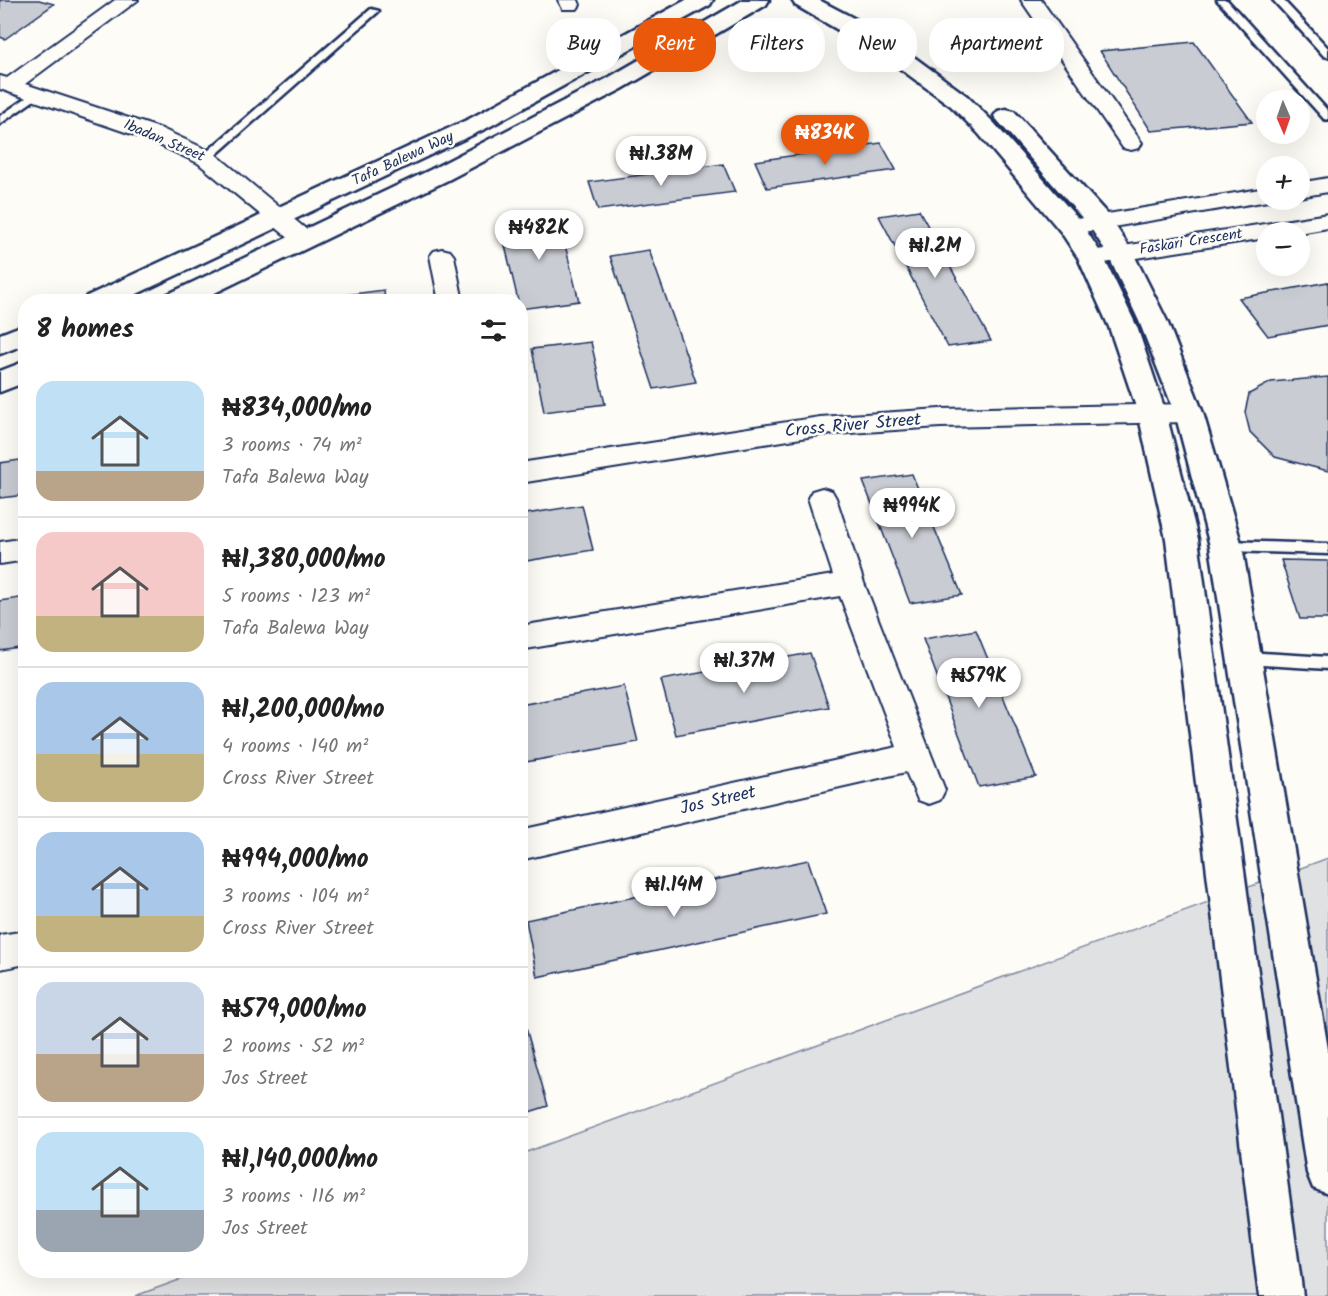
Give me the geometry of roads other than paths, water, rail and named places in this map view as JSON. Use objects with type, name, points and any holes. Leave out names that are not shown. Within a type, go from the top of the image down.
[{"type":"street","points":[[5,84],[128,0]]},
{"type":"street","name":"Tafa Balewa Way","points":[[113,294],[479,123],[702,0]]},
{"type":"street","name":"Tafa Balewa Way","points":[[190,294],[440,175],[614,84],[758,0]]},
{"type":"street","points":[[803,0],[891,51],[959,101],[1086,225],[1120,253],[1153,321],[1189,413],[1226,546],[1327,1167]]},
{"type":"street","points":[[849,0],[917,42],[954,69],[984,94],[1014,124],[1086,225],[1090,258],[1123,327],[1152,413],[1182,539],[1281,1296]]},
{"type":"street","points":[[1031,0],[1131,143]]},
{"type":"street","name":"Ibadan Street","points":[[5,84],[154,134],[206,158],[305,240]]},
{"type":"street","points":[[1310,188],[1328,185]]},
{"type":"street","name":"Faskari Crescent","points":[[1086,225],[1256,197]]},
{"type":"street","name":"Faskari Crescent","points":[[1090,258],[1328,221]]},
{"type":"street","points":[[442,256],[450,294]]},
{"type":"street","points":[[0,345],[18,337]]},
{"type":"street","points":[[0,382],[18,374]]},
{"type":"street","name":"Cross River Street","points":[[528,472],[820,426],[940,418],[1189,413]]},
{"type":"street","points":[[822,498],[850,584],[929,790]]},
{"type":"street","points":[[0,553],[18,550]]},
{"type":"street","points":[[528,637],[850,584]]},
{"type":"street","name":"Jos Street","points":[[528,843],[916,756]]},
{"type":"street","points":[[0,952],[18,949]]},
{"type":"lane","points":[[1222,0],[1328,117]]},
{"type":"lane","points":[[1278,0],[1328,54]]},
{"type":"lane","points":[[206,158],[374,11]]},
{"type":"lane","points":[[0,121],[36,94]]},
{"type":"lane","points":[[1226,546],[1328,549]]},
{"type":"lane","points":[[1245,658],[1328,663]]}]
